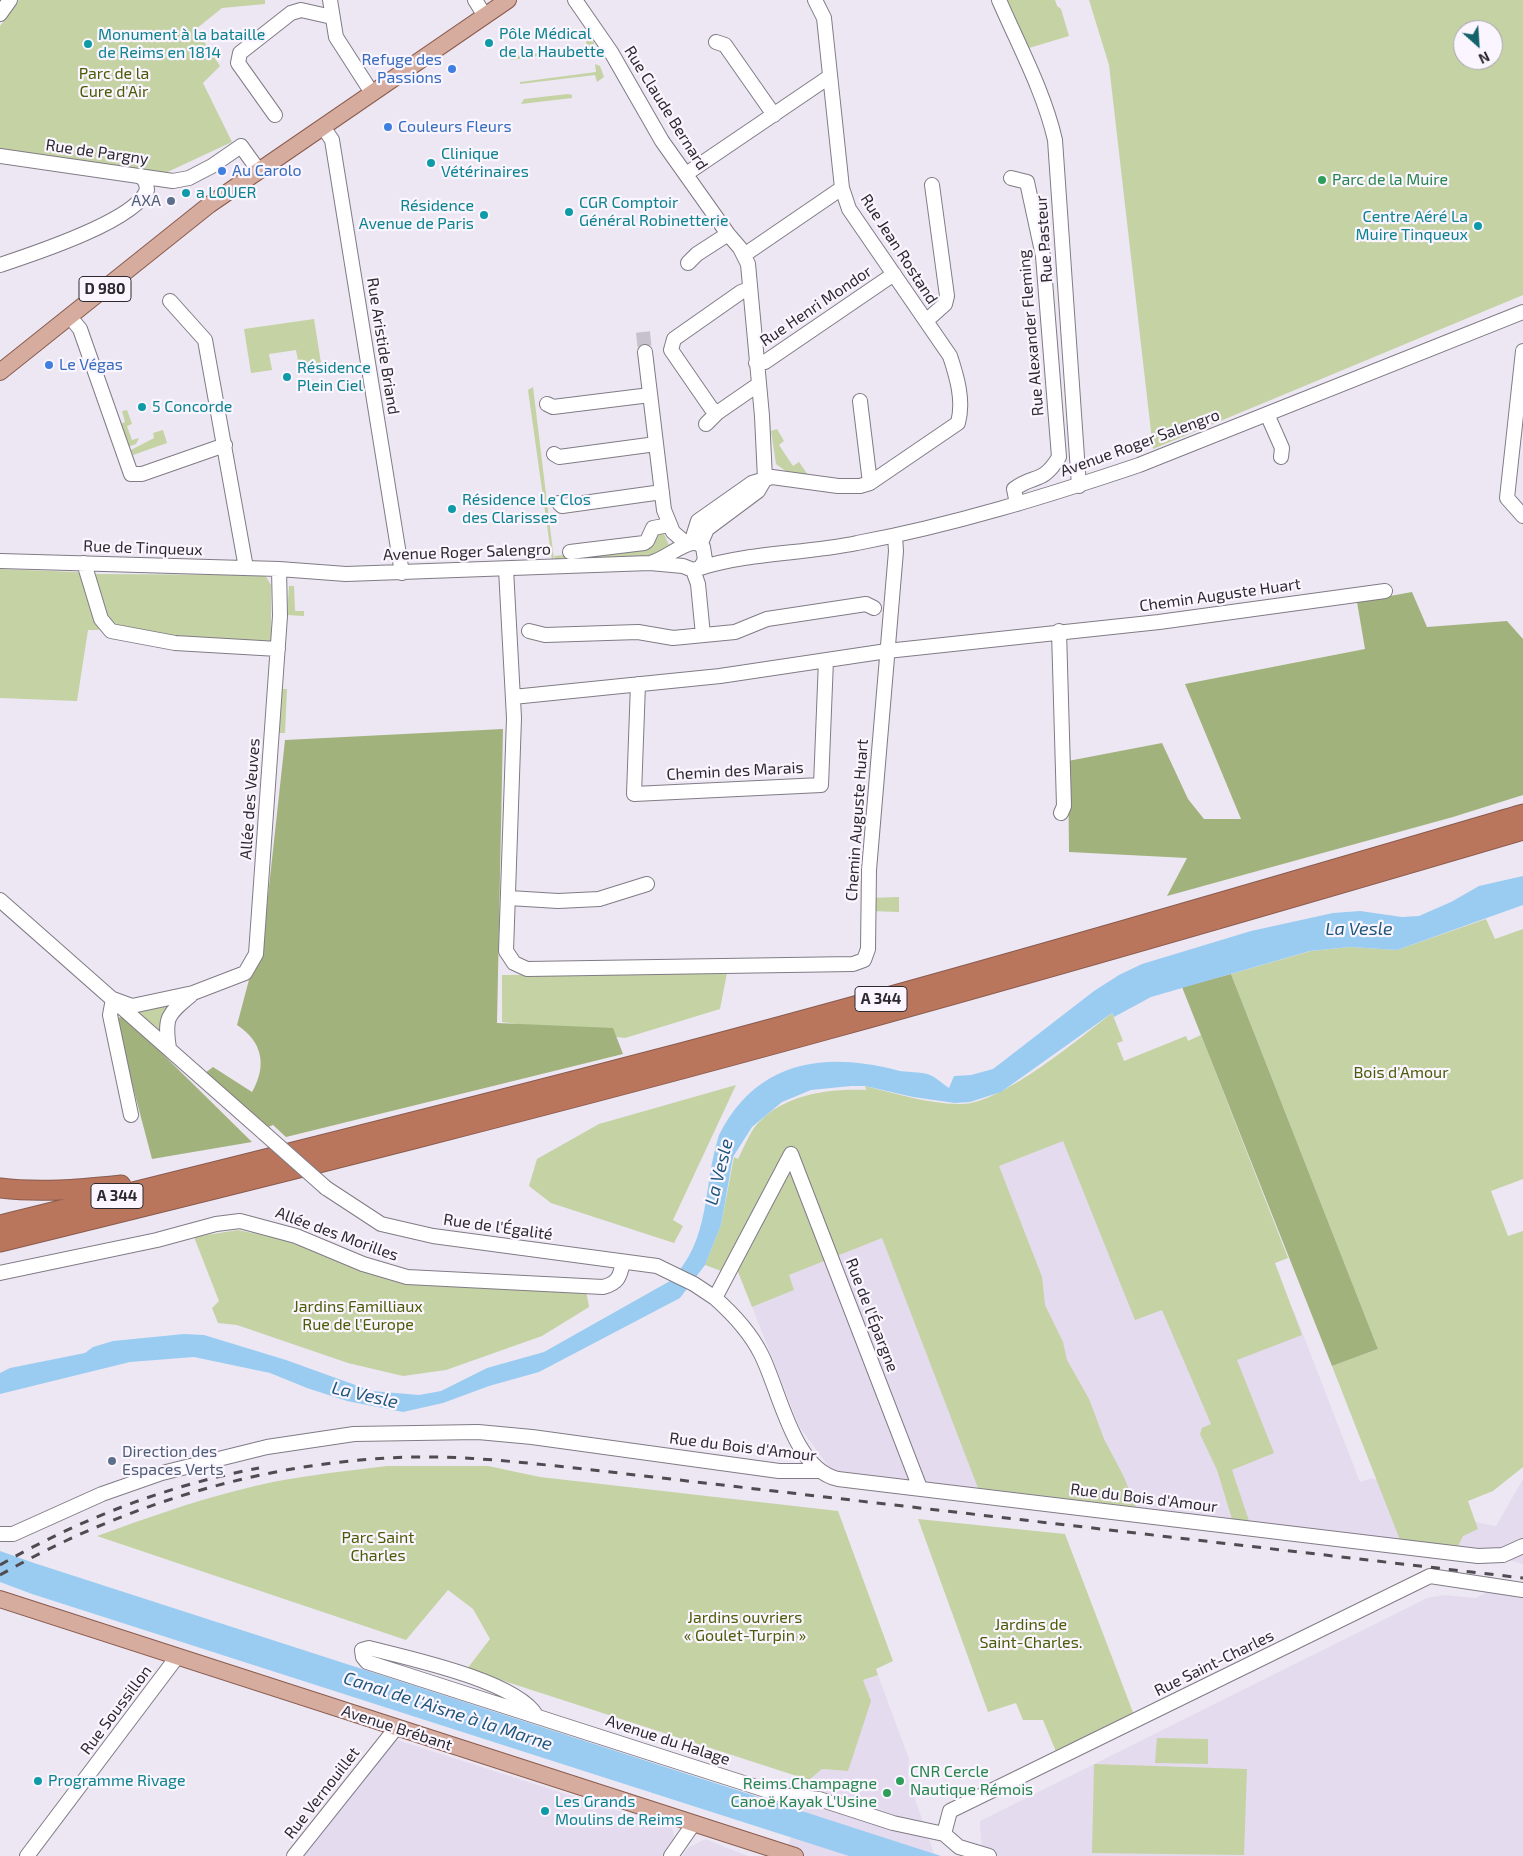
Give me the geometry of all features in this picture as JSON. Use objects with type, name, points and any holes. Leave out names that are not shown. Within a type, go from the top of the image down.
[{"type":"highway","name":"A 344","points":[[0,1242],[1191,912],[1523,814]]},
{"type":"highway","name":"A 344","points":[[0,1225],[196,1176],[234,1176],[828,1030],[1204,924],[1523,830]]},
{"type":"highway","points":[[0,1188],[26,1191],[82,1189],[196,1176]]},
{"type":"main road","name":"D 980","points":[[0,372],[209,205],[508,0]]},
{"type":"main road","name":"Avenue Brébant","points":[[0,1599],[795,1856]]},
{"type":"street","points":[[0,14],[10,0]]},
{"type":"street","points":[[330,0],[336,37],[372,93]]},
{"type":"street","points":[[475,0],[485,16]]},
{"type":"street","name":"Rue Claude Bernard","points":[[575,0],[611,52],[662,141],[740,248],[748,264],[759,384],[765,480]]},
{"type":"street","name":"Rue Jean Rostand","points":[[765,480],[772,478],[838,486],[860,486],[870,482],[958,423],[961,411],[956,374],[950,356],[849,209],[842,188],[824,18],[815,0]]},
{"type":"street","name":"Rue Pasteur","points":[[999,0],[1039,90],[1055,140],[1079,486]]},
{"type":"street","points":[[275,115],[238,64],[240,53],[291,13],[302,10],[332,17]]},
{"type":"street","points":[[716,42],[725,45],[774,115]]},
{"type":"street","points":[[686,174],[830,77]]},
{"type":"street","name":"Rue Aristide Briand","points":[[323,127],[332,140],[402,573]]},
{"type":"street","name":"Rue de Pargny","points":[[0,156],[173,181],[189,178],[212,166],[241,146],[259,171]]},
{"type":"street","points":[[0,265],[77,238],[138,205],[147,190],[146,182],[141,176]]},
{"type":"street","name":"Rue Alexander Fleming","points":[[1011,178],[1027,182],[1043,256],[1059,457],[1043,478],[1021,484],[1014,489],[1017,504]]},
{"type":"street","name":"Rue Jean Rostand","points":[[926,321],[945,304],[947,296],[932,185]]},
{"type":"street","points":[[744,255],[842,188]]},
{"type":"street","points":[[688,263],[697,254],[728,234]]},
{"type":"street","name":"Rue Henri Mondor","points":[[756,363],[765,362],[894,274]]},
{"type":"street","points":[[717,413],[711,408],[671,350],[674,339],[741,292],[750,289]]},
{"type":"street","points":[[170,301],[205,340],[246,568]]},
{"type":"street","name":"Avenue Roger Salengro","points":[[650,563],[692,545],[720,554],[754,555],[803,552],[895,536],[1017,504],[1079,486],[1139,465],[1523,312]]},
{"type":"street","points":[[70,317],[80,329],[131,474],[142,474],[225,445]]},
{"type":"street","points":[[1523,351],[1507,498],[1523,516]]},
{"type":"street","points":[[645,352],[664,510],[673,532],[692,545],[705,560],[692,568]]},
{"type":"street","points":[[706,424],[717,413],[759,384]]},
{"type":"street","points":[[547,404],[553,407],[650,395]]},
{"type":"street","points":[[860,401],[870,482]]},
{"type":"street","points":[[1267,414],[1282,448],[1281,457]]},
{"type":"street","points":[[554,454],[559,457],[656,444]]},
{"type":"street","points":[[704,635],[698,584],[692,568],[679,558],[707,529],[758,491],[765,480]]},
{"type":"street","points":[[559,503],[562,506],[662,492]]},
{"type":"street","points":[[570,552],[644,543],[653,528],[669,525]]},
{"type":"street","name":"Chemin Auguste Huart","points":[[508,898],[506,951],[514,963],[527,969],[853,964],[864,960],[868,949],[869,870],[896,551],[895,536]]},
{"type":"street","name":"Avenue Roger Salengro","points":[[283,570],[346,574],[402,573],[650,563],[692,568],[754,555]]},
{"type":"street","name":"Rue de Tinqueux","points":[[0,561],[283,570]]},
{"type":"street","points":[[84,563],[101,619],[111,631],[161,641],[278,649]]},
{"type":"street","points":[[506,569],[513,697],[508,898],[558,901],[599,899],[647,884]]},
{"type":"street","name":"Allée des Veuves","points":[[193,993],[245,973],[256,954],[283,570]]},
{"type":"street","name":"Chemin Auguste Huart","points":[[887,651],[1059,631],[1159,622],[1385,590]]},
{"type":"street","points":[[529,631],[545,636],[638,632],[673,638],[734,632],[767,618],[866,604],[874,608]]},
{"type":"street","points":[[1059,631],[1064,806],[1061,813]]},
{"type":"street","points":[[513,697],[720,676],[887,651]]},
{"type":"street","name":"Chemin des Marais","points":[[638,684],[634,794],[821,785],[826,660]]},
{"type":"street","name":"Rue de l'Égalité","points":[[0,900],[326,1188],[363,1214],[381,1224],[433,1236],[657,1266],[694,1284],[715,1298]]},
{"type":"street","points":[[131,1114],[110,1014],[114,999],[132,1006],[193,993]]},
{"type":"street","points":[[169,1048],[165,1026],[171,1012],[193,993]]},
{"type":"street","name":"Rue de l'Épargne","points":[[715,1298],[791,1154],[920,1488]]},
{"type":"street","name":"Allée des Morilles","points":[[0,1273],[155,1240],[216,1224],[240,1221],[296,1236],[363,1264],[407,1278],[603,1287],[614,1284],[620,1277],[623,1262]]},
{"type":"street","points":[[715,1298],[741,1324],[760,1353],[797,1441],[819,1471]]},
{"type":"street","name":"Rue du Bois d'Amour","points":[[0,1534],[13,1534],[102,1494],[191,1464],[267,1446],[354,1434],[478,1432],[532,1437],[779,1471],[819,1471],[838,1479],[1478,1556],[1503,1555],[1523,1546]]},
{"type":"street","name":"Rue Saint-Charles","points":[[939,1836],[950,1811],[1430,1576],[1523,1590]]},
{"type":"street","name":"Avenue du Halage","points":[[536,1715],[532,1708],[509,1691],[436,1666],[368,1648],[362,1650],[363,1657],[367,1662],[781,1795],[820,1799],[913,1830],[939,1836],[959,1847],[989,1856]]},
{"type":"street","name":"Rue Soussillon","points":[[27,1856],[177,1657]]},
{"type":"street","name":"Rue Vernouillet","points":[[294,1856],[396,1728]]},
{"type":"street","points":[[671,1856],[694,1823]]},
{"type":"shaded area","points":[[1066,1139],[1212,1287],[1230,1336],[1294,1311],[1360,1482],[1372,1478],[1475,1522],[1496,1526],[1523,1479],[1523,1564],[1457,1548],[831,1470],[799,1426],[752,1307],[794,1290],[788,1275],[826,1260],[991,1154]]},
{"type":"shaded area","points":[[1493,1589],[1523,1593],[1523,1856],[982,1856],[980,1821],[1427,1598],[1444,1595],[1476,1598]]},
{"type":"shaded area","points":[[878,1675],[909,1759],[908,1779],[935,1856],[785,1856],[809,1780],[822,1769],[848,1771],[863,1680]]},
{"type":"shaded area","points":[[394,1739],[672,1828],[675,1838],[662,1856],[301,1856]]},
{"type":"shaded area","points":[[705,1839],[748,1856],[682,1856],[688,1848]]},
{"type":"green space","name":"Parc de la Cure d'Air","points":[[19,0],[265,0],[265,4],[222,8],[196,29],[220,66],[203,83],[232,142],[161,175],[0,149],[0,26]]},
{"type":"green space","points":[[1005,0],[1055,0],[1057,6],[1061,9],[1069,36],[1029,48]]},
{"type":"green space","name":"Parc de la Muire","points":[[1089,0],[1523,0],[1523,295],[1153,449],[1109,65]]},
{"type":"green space","points":[[586,40],[594,42],[594,56],[588,56],[587,49],[511,60],[510,57],[587,47]]},
{"type":"green space","points":[[595,64],[600,66],[604,77],[597,82],[595,75],[520,84],[520,82],[596,72]]},
{"type":"green space","points":[[572,95],[572,98],[521,104],[524,99]]},
{"type":"green space","points":[[314,319],[321,363],[299,366],[296,350],[269,354],[272,370],[251,373],[244,329]]},
{"type":"green space","points":[[533,387],[554,560],[552,561],[528,390]]},
{"type":"green space","points":[[127,410],[132,424],[127,426],[132,440],[139,438],[136,444],[125,448],[118,425],[125,422],[122,411]]},
{"type":"green space","points":[[777,429],[784,441],[779,445],[793,466],[799,462],[808,475],[787,472],[776,464],[771,431]]},
{"type":"green space","points":[[163,430],[167,443],[133,455],[131,450],[154,438],[153,433]]},
{"type":"green space","points":[[663,532],[670,547],[659,555],[556,560],[554,556],[641,548],[651,536]]},
{"type":"green space","points":[[0,569],[77,572],[83,575],[99,630],[88,630],[77,701],[0,698]]},
{"type":"green space","points":[[92,574],[265,575],[271,585],[271,643],[212,644],[109,625]]},
{"type":"green space","points":[[289,586],[294,586],[295,611],[304,611],[304,616],[287,615]]},
{"type":"green space","points":[[1412,592],[1427,627],[1507,621],[1523,639],[1523,795],[1453,817],[1167,896],[1187,858],[1069,852],[1068,761],[1162,743],[1188,799],[1204,819],[1241,819],[1185,684],[1365,649],[1357,602]]},
{"type":"green space","points":[[282,689],[287,689],[285,733],[279,733]]},
{"type":"green space","points":[[503,729],[497,1023],[613,1028],[623,1054],[286,1137],[273,1125],[266,1128],[205,1073],[213,1067],[252,1092],[260,1073],[260,1055],[257,1047],[246,1032],[237,1025],[250,976],[261,960],[285,740]]},
{"type":"green space","points":[[899,897],[899,912],[870,911],[870,898]]},
{"type":"green space","name":"Bois d'Amour","points":[[1486,919],[1495,939],[1523,929],[1523,1179],[1491,1191],[1508,1236],[1523,1231],[1523,1467],[1493,1491],[1468,1501],[1478,1529],[1463,1536],[1457,1548],[1400,1540],[1332,1366],[1378,1349],[1231,974],[1311,951],[1350,947],[1397,950]]},
{"type":"green space","points":[[727,973],[720,1009],[625,1038],[502,1022],[502,975]]},
{"type":"green space","points":[[1231,974],[1378,1349],[1332,1366],[1182,987]]},
{"type":"green space","points":[[173,1001],[163,1012],[160,1034],[132,1009]]},
{"type":"green space","points":[[1112,1013],[1123,1041],[1117,1043],[1124,1061],[1186,1036],[1188,1041],[1201,1035],[1288,1258],[1275,1263],[1302,1335],[1237,1360],[1274,1453],[1232,1470],[1249,1521],[1232,1519],[1217,1470],[1200,1434],[1202,1428],[1211,1424],[1162,1310],[1135,1320],[1063,1141],[999,1166],[1042,1277],[1045,1305],[1063,1342],[1067,1360],[1089,1399],[1104,1439],[1123,1475],[1136,1507],[978,1488],[882,1238],[789,1275],[794,1290],[752,1307],[738,1272],[724,1272],[705,1265],[721,1225],[734,1157],[738,1159],[754,1128],[764,1117],[777,1108],[790,1101],[820,1092],[866,1090],[865,1086],[933,1102],[971,1103],[987,1098],[1024,1078]]},
{"type":"green space","points":[[124,1016],[252,1142],[152,1159],[115,1019]]},
{"type":"green space","points":[[736,1085],[673,1220],[683,1226],[674,1243],[551,1203],[529,1186],[537,1159],[599,1124]]},
{"type":"green space","name":"Jardins Familliaux Rue de l'Europe","points":[[238,1230],[277,1238],[401,1280],[586,1290],[589,1307],[542,1336],[446,1370],[403,1376],[348,1363],[237,1325],[218,1323],[212,1308],[219,1301],[194,1237]]},
{"type":"green space","name":"Jardins ouvriers « Goulet-Turpin »","points":[[387,1466],[488,1466],[540,1477],[838,1511],[893,1661],[876,1669],[878,1675],[863,1680],[871,1701],[848,1771],[822,1769],[809,1780],[467,1669],[490,1639],[473,1609],[448,1590],[406,1640],[97,1536],[185,1505],[257,1485],[313,1475]]},
{"type":"green space","name":"Jardins de Saint-Charles.","points":[[918,1519],[1065,1534],[1134,1715],[1057,1754],[1043,1720],[1023,1720],[1016,1703],[988,1712]]},
{"type":"green space","points":[[1157,1738],[1208,1739],[1208,1764],[1155,1763]]},
{"type":"green space","points":[[1094,1764],[1247,1769],[1244,1855],[1092,1853]]},
{"type":"water","name":"La Vesle","points":[[1523,876],[1523,905],[1397,950],[1350,947],[1310,951],[1151,997],[1114,1017],[1112,1013],[1001,1092],[970,1102],[955,1103],[913,1097],[865,1086],[851,1086],[811,1090],[782,1102],[752,1127],[733,1157],[721,1225],[705,1265],[680,1298],[539,1372],[489,1386],[443,1403],[403,1412],[347,1401],[270,1373],[194,1357],[130,1362],[0,1394],[0,1373],[10,1368],[85,1353],[93,1347],[113,1341],[184,1334],[204,1335],[286,1360],[372,1391],[419,1395],[441,1391],[487,1368],[544,1352],[670,1281],[683,1265],[693,1248],[704,1212],[719,1135],[734,1110],[752,1091],[772,1077],[794,1068],[817,1063],[842,1062],[869,1064],[900,1071],[918,1072],[930,1075],[949,1088],[954,1076],[971,1075],[993,1069],[1094,991],[1119,975],[1142,964],[1251,931],[1333,913],[1360,911],[1402,917],[1419,916],[1451,902],[1479,886]]},
{"type":"water","name":"Canal de l'Aisne à la Marne","points":[[0,1551],[941,1856],[849,1856],[32,1594],[0,1582]]},
{"type":"tunnel","points":[[643,332],[645,352]]},
{"type":"railway","points":[[0,1575],[48,1549],[98,1527],[148,1507],[200,1490],[253,1477],[307,1467],[361,1460],[453,1457],[567,1467],[1523,1578]]},
{"type":"railway","points":[[0,1565],[61,1533],[125,1506],[191,1484],[259,1468]]},
{"type":"place","name":"Pôle Médical de la Haubette","points":[[489,43]]},
{"type":"place","name":"Monument à la bataille de Reims en 1814","points":[[88,44]]},
{"type":"place","name":"Refuge des Passions","points":[[452,69]]},
{"type":"place","name":"Couleurs Fleurs","points":[[388,127]]},
{"type":"place","name":"Clinique Vétérinaires","points":[[431,163]]},
{"type":"place","name":"Au Carolo","points":[[222,171]]},
{"type":"place","name":"Parc de la Muire","points":[[1322,180]]},
{"type":"place","name":"a LOUER","points":[[186,193]]},
{"type":"place","name":"AXA","points":[[171,201]]},
{"type":"place","name":"CGR Comptoir Général Robinetterie","points":[[569,212]]},
{"type":"place","name":"Résidence Avenue de Paris","points":[[484,215]]},
{"type":"place","name":"Centre Aéré La Muire Tinqueux","points":[[1478,226]]},
{"type":"place","name":"Le Végas","points":[[49,365]]},
{"type":"place","name":"Résidence Plein Ciel","points":[[287,377]]},
{"type":"place","name":"5 Concorde","points":[[142,407]]},
{"type":"place","name":"Résidence Le Clos des Clarisses","points":[[452,509]]},
{"type":"place","name":"Direction des Espaces Verts","points":[[112,1461]]},
{"type":"place","name":"Programme Rivage","points":[[38,1781]]},
{"type":"place","name":"CNR Cercle Nautique Rémois","points":[[900,1781]]},
{"type":"place","name":"Reims Champagne Canoë Kayak L'Usine","points":[[887,1793]]},
{"type":"place","name":"Les Grands Moulins de Reims","points":[[545,1811]]},
{"type":"park label","name":"Parc Saint Charles","points":[[378,1547]]}]
